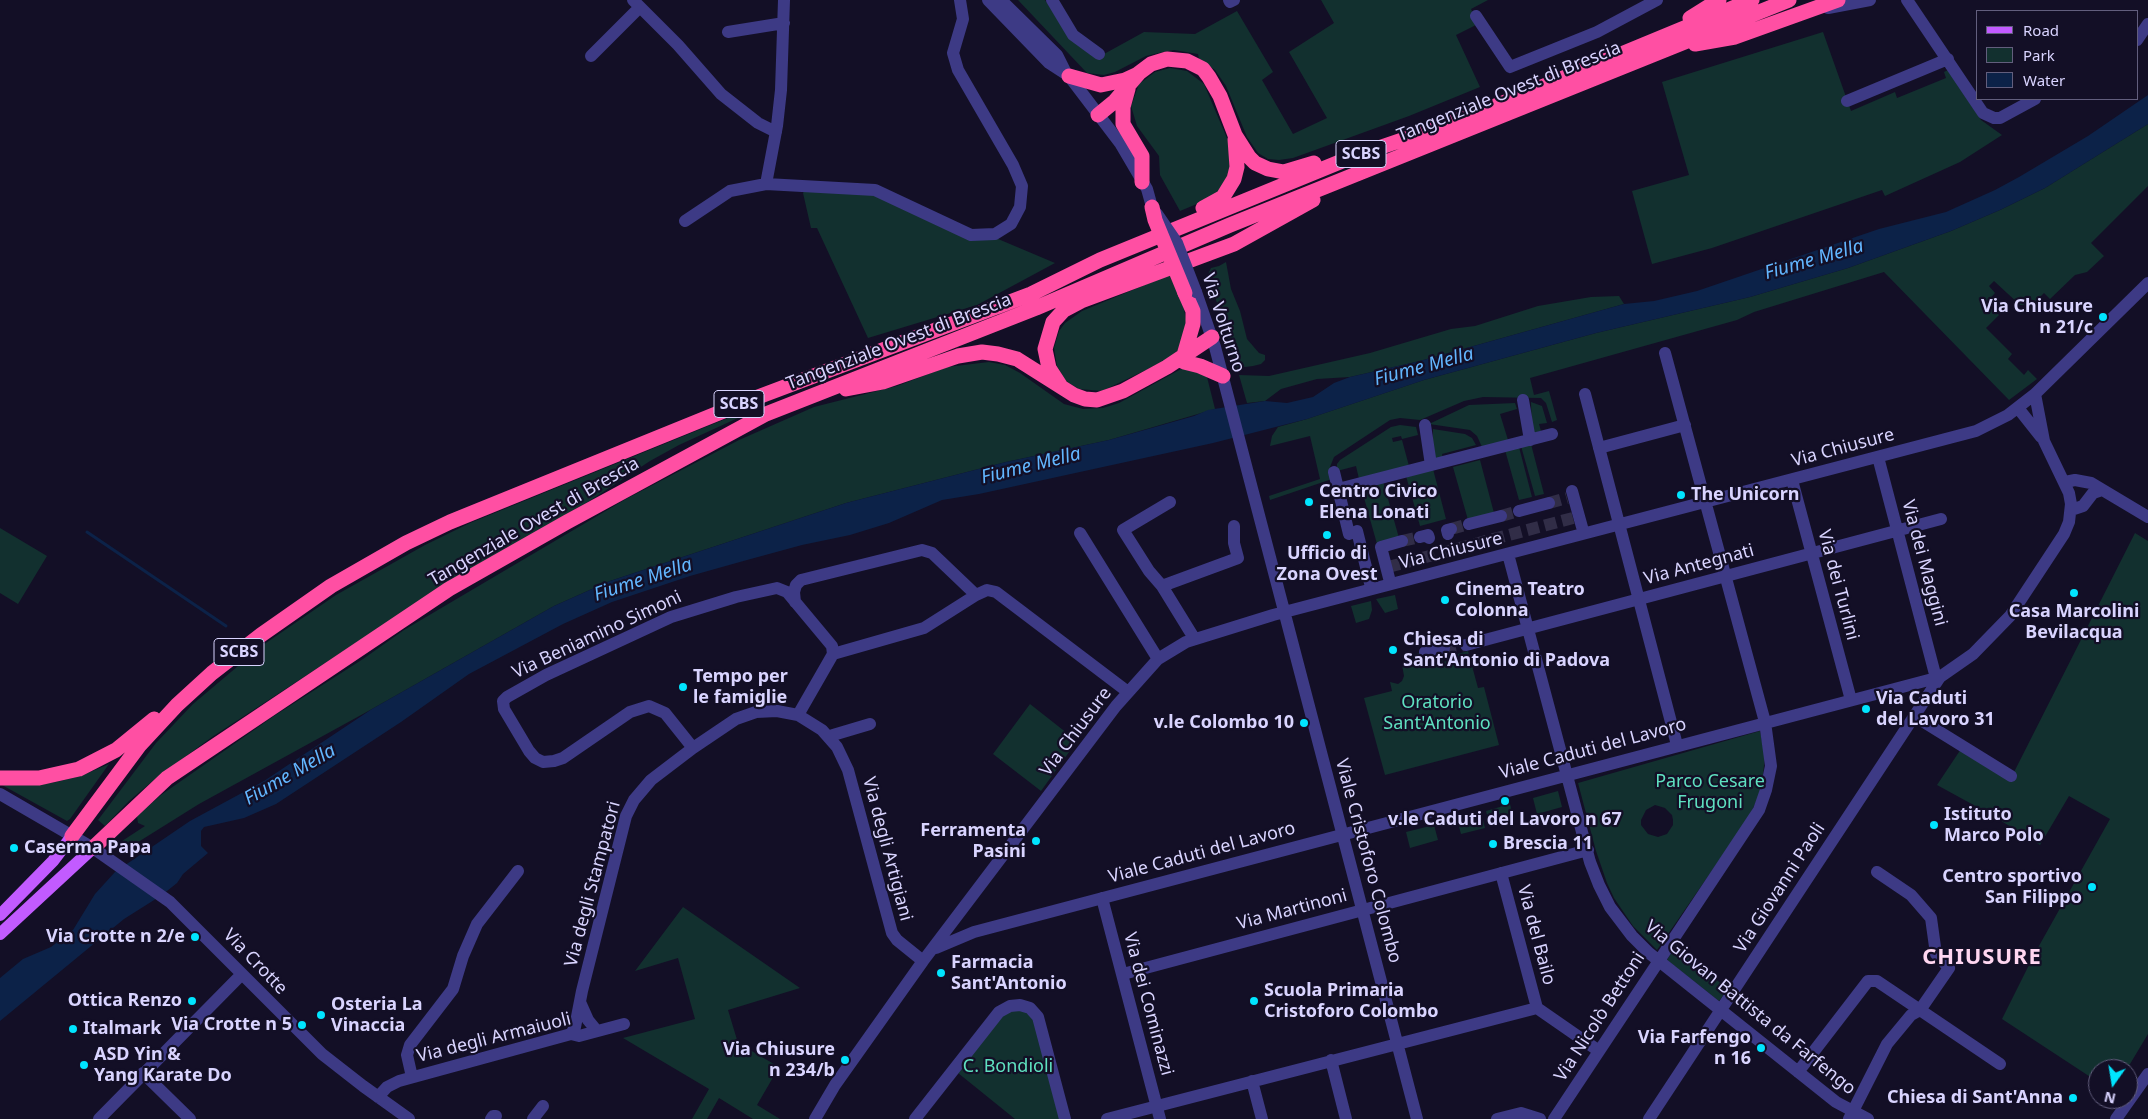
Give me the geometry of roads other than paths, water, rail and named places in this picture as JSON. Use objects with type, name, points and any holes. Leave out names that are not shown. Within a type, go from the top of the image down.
[{"type":"highway","points":[[1663,44],[1719,0]]},
{"type":"highway","name":"Tangenziale Ovest di Brescia","points":[[93,848],[167,778],[449,589],[567,522],[766,414],[1036,308],[1230,225],[1350,177],[1663,44],[1752,0]]},
{"type":"highway","name":"Tangenziale Ovest di Brescia","points":[[72,836],[139,746],[176,705],[261,635],[324,592],[406,543],[433,530],[758,397],[1031,294],[1100,260],[1352,158],[1788,0]]},
{"type":"highway","points":[[1663,44],[1735,38],[1838,0]]},
{"type":"highway","points":[[1096,111],[1126,83],[1151,64],[1167,58],[1195,64],[1209,77],[1220,96],[1235,135],[1248,157],[1255,163],[1268,169],[1284,172],[1395,136],[1440,127]]},
{"type":"highway","points":[[1068,75],[1101,85],[1126,83]]},
{"type":"highway","points":[[1126,83],[1123,124],[1142,156],[1142,182]]},
{"type":"highway","points":[[1031,294],[1060,271],[1214,203],[1223,197],[1234,179],[1237,167],[1235,135]]},
{"type":"highway","points":[[1062,388],[1049,368],[1046,349],[1053,322],[1064,310],[1081,301],[1234,244],[1286,216],[1350,177]]},
{"type":"highway","points":[[1152,207],[1155,220],[1191,292],[1193,324],[1184,358]]},
{"type":"highway","points":[[813,394],[883,382],[958,356],[982,352],[998,354],[1017,360],[1062,388],[1085,399],[1097,400],[1123,391],[1213,342]]},
{"type":"highway","points":[[1184,358],[1223,378]]},
{"type":"highway","points":[[0,778],[26,779],[53,776],[92,764],[116,750],[145,725],[176,705]]},
{"type":"main road","points":[[0,915],[53,861],[72,836]]},
{"type":"main road","points":[[0,934],[93,848]]},
{"type":"street","points":[[766,184],[776,132],[781,90],[784,0]]},
{"type":"street","points":[[685,221],[730,191],[766,184],[875,190],[971,235],[995,234],[1011,224],[1020,207],[1022,186],[1014,165],[958,70],[953,53],[963,19],[960,0]]},
{"type":"street","points":[[988,0],[1049,62],[1068,75]]},
{"type":"street","points":[[1001,0],[1057,55],[1068,75],[1120,143],[1142,182],[1152,207]]},
{"type":"street","points":[[1052,0],[1073,36],[1099,54]]},
{"type":"street","points":[[1476,16],[1510,67],[1598,32],[1658,0]]},
{"type":"street","points":[[1803,13],[1870,0]]},
{"type":"street","points":[[1908,0],[1983,113],[1989,117],[2000,118],[2033,100]]},
{"type":"street","points":[[590,56],[636,3],[678,44],[722,94],[758,123],[776,132]]},
{"type":"street","points":[[728,32],[784,23]]},
{"type":"street","points":[[2138,39],[2148,24]]},
{"type":"street","points":[[1847,101],[1948,59]]},
{"type":"street","name":"Via Chiusure","points":[[815,1119],[835,1084],[927,956],[1128,692],[1158,659],[1194,638],[1976,431],[1998,421],[2035,394],[2148,283]]},
{"type":"street","name":"Via Volturno","points":[[1191,292],[1213,342],[1284,613]]},
{"type":"street","name":"Via Nicolò Bettoni","points":[[1554,1119],[1759,810],[1772,766],[1765,722],[1665,353]]},
{"type":"street","points":[[1585,394],[1677,745]]},
{"type":"street","name":"Viale Caduti del Lavoro","points":[[927,956],[941,944],[974,932],[1938,677],[1973,654],[2010,616],[2064,534],[2071,510],[2070,499],[2065,482],[2054,464],[2044,441],[2035,394]]},
{"type":"street","points":[[1523,400],[1530,440]]},
{"type":"street","name":"Viale Caduti del Lavoro","points":[[2018,408],[2044,441]]},
{"type":"street","points":[[1425,425],[1430,465]]},
{"type":"street","points":[[1599,448],[1685,425]]},
{"type":"street","points":[[1338,489],[1552,434]]},
{"type":"street","name":"Via dei Maggini","points":[[1878,457],[1938,677]]},
{"type":"street","points":[[1334,472],[1338,489],[1356,532],[1370,583]]},
{"type":"street","name":"Via dei Turlini","points":[[1792,480],[1851,700]]},
{"type":"street","points":[[2065,482],[2075,480],[2086,481],[2148,517]]},
{"type":"street","points":[[2071,510],[2083,506],[2093,493],[2102,490]]},
{"type":"street","points":[[1571,495],[1578,521]]},
{"type":"street","points":[[1170,502],[1123,530],[1149,571],[1162,586],[1194,638]]},
{"type":"street","points":[[1519,511],[1535,509],[1550,503]]},
{"type":"street","points":[[1469,524],[1484,522],[1501,516]]},
{"type":"street","name":"Via Antegnati","points":[[1466,645],[1941,519]]},
{"type":"street","points":[[1162,586],[1238,558],[1234,543],[1234,526]]},
{"type":"street","points":[[1080,533],[1158,659]]},
{"type":"street","points":[[1388,571],[1381,547],[1402,541]]},
{"type":"street","points":[[798,715],[833,654],[832,646],[795,602],[794,592],[796,585],[801,580],[922,550],[932,553],[976,594]]},
{"type":"street","name":"Via Giovan Battista da Farfengo","points":[[1508,554],[1588,850],[1599,885],[1616,917],[1640,945],[1720,1010],[1851,1115],[1868,1119]]},
{"type":"street","name":"Via Beniamino Simoni","points":[[693,748],[665,713],[649,706],[630,712],[563,758],[543,762],[535,758],[529,751],[504,709],[503,701],[546,675],[671,617],[736,597],[777,588],[787,592],[795,602]]},
{"type":"street","points":[[833,654],[924,628],[976,594],[987,590],[996,592],[1128,692]]},
{"type":"street","name":"Viale Cristoforo Colombo","points":[[1284,613],[1417,1119]]},
{"type":"street","points":[[1425,652],[1444,648]]},
{"type":"street","name":"Via Giovanni Paoli","points":[[1649,1119],[1938,677]]},
{"type":"street","name":"Via degli Stampatori","points":[[571,1034],[574,1030],[629,810],[636,796],[647,784],[730,722],[749,714],[777,711],[798,715]]},
{"type":"street","name":"Via degli Artigiani","points":[[798,715],[813,723],[830,738],[848,770],[892,933],[898,940],[927,956]]},
{"type":"street","points":[[1914,716],[2012,776]]},
{"type":"street","points":[[830,738],[833,735],[870,724]]},
{"type":"street","name":"Via Crotte","points":[[0,794],[93,848],[170,902],[322,1054],[409,1119]]},
{"type":"street","name":"Via Martinoni","points":[[1123,974],[1588,850]]},
{"type":"street","points":[[412,1077],[407,1055],[410,1045],[454,989],[463,956],[477,924],[518,871]]},
{"type":"street","name":"Via del Bailo","points":[[1501,872],[1537,1008]]},
{"type":"street","points":[[1851,1115],[1888,1044],[1911,1015],[1920,1010],[1949,968],[1936,954],[1931,918],[1911,895],[1877,872]]},
{"type":"street","name":"Via dei Cominazzi","points":[[1102,898],[1160,1119]]},
{"type":"street","name":"Viale Caduti del Lavoro","points":[[948,930],[959,933],[974,932]]},
{"type":"street","points":[[99,1119],[242,974]]},
{"type":"street","points":[[1798,1072],[1868,981],[1876,980],[2000,1064]]},
{"type":"street","points":[[580,1002],[590,1024],[597,1031]]},
{"type":"street","points":[[916,1119],[999,1012],[1010,1006],[1020,1005],[1030,1008],[1038,1017],[1065,1119]]},
{"type":"street","points":[[1107,1119],[1537,1008],[1599,1051]]},
{"type":"street","name":"Via degli Armaiuoli","points":[[378,1097],[391,1084],[412,1077],[571,1034],[579,1036],[624,1024]]},
{"type":"street","points":[[1331,1060],[1346,1119]]},
{"type":"street","points":[[143,1073],[190,1119]]},
{"type":"street","points":[[2116,1119],[2148,1074]]},
{"type":"street","points":[[1252,1081],[1262,1119]]},
{"type":"street","points":[[533,1119],[543,1106]]},
{"type":"street","points":[[1498,1119],[1521,1113],[1540,1119]]},
{"type":"water","name":"Fiume Mella","points":[[2148,95],[2148,124],[2045,188],[1951,231],[1848,268],[1750,297],[1596,333],[1424,380],[1307,419],[1213,443],[979,494],[942,500],[889,523],[850,535],[802,545],[690,576],[612,602],[563,624],[469,674],[401,722],[276,804],[244,818],[204,827],[201,831],[201,846],[208,853],[183,874],[177,883],[124,919],[0,1021],[0,978],[23,959],[51,947],[73,930],[95,894],[115,872],[190,821],[264,781],[372,709],[554,606],[610,581],[846,503],[1006,462],[1109,440],[1194,416],[1208,410],[1265,401],[1287,403],[1313,397],[1334,383],[1350,377],[1420,361],[1624,304],[1654,301],[1697,291],[1879,229],[1946,212],[2019,177],[2088,136]]},
{"type":"waterway","points":[[87,532],[226,626]]},
{"type":"tunnel","points":[[1549,503],[1567,498]]},
{"type":"tunnel","points":[[1501,516],[1519,511]]},
{"type":"tunnel","points":[[1388,567],[1573,518]]},
{"type":"tunnel","points":[[1451,529],[1469,524]]},
{"type":"tunnel","points":[[1402,541],[1420,537]]},
{"type":"tunnel","points":[[1444,648],[1466,645]]},
{"type":"place","name":"Via Chiusure n 21/c","points":[[2103,317]]},
{"type":"place","name":"The Unicorn","points":[[1681,495]]},
{"type":"place","name":"Centro Civico Elena Lonati","points":[[1309,502]]},
{"type":"place","name":"Ufficio di Zona Ovest","points":[[1327,535]]},
{"type":"place","name":"Casa Marcolini Bevilacqua","points":[[2074,593]]},
{"type":"place","name":"Cinema Teatro Colonna","points":[[1445,600]]},
{"type":"place","name":"Chiesa di Sant'Antonio di Padova","points":[[1393,650]]},
{"type":"place","name":"Tempo per le famiglie","points":[[683,687]]},
{"type":"place","name":"Via Caduti del Lavoro 31","points":[[1866,709]]},
{"type":"place","name":"v.le Colombo 10","points":[[1304,723]]},
{"type":"place","name":"v.le Caduti del Lavoro n 67","points":[[1505,801]]},
{"type":"place","name":"Istituto Marco Polo","points":[[1934,825]]},
{"type":"place","name":"Ferramenta Pasini","points":[[1036,841]]},
{"type":"place","name":"Brescia 11","points":[[1493,844]]},
{"type":"place","name":"Caserma Papa","points":[[14,848]]},
{"type":"place","name":"Centro sportivo San Filippo","points":[[2092,887]]},
{"type":"place","name":"Via Crotte n 2/e","points":[[195,937]]},
{"type":"place","name":"Farmacia Sant'Antonio","points":[[941,973]]},
{"type":"place","name":"Ottica Renzo","points":[[192,1001]]},
{"type":"place","name":"Scuola Primaria Cristoforo Colombo","points":[[1254,1001]]},
{"type":"place","name":"Osteria La Vinaccia","points":[[321,1015]]},
{"type":"place","name":"Via Crotte n 5","points":[[302,1025]]},
{"type":"place","name":"Italmark","points":[[73,1029]]},
{"type":"place","name":"Via Farfengo n 16","points":[[1761,1048]]},
{"type":"place","name":"Via Chiusure n 234/b","points":[[845,1060]]},
{"type":"place","name":"ASD Yin & Yang Karate Do","points":[[84,1065]]},
{"type":"place","name":"Chiesa di Sant'Anna","points":[[2073,1098]]},
{"type":"district","name":"CHIUSURE","points":[[1982,958]]},
{"type":"park label","name":"Oratorio Sant'Antonio","points":[[1437,713]]},
{"type":"park label","name":"Parco Cesare Frugoni","points":[[1710,792]]},
{"type":"park label","name":"C. Bondioli","points":[[1008,1067]]}]
